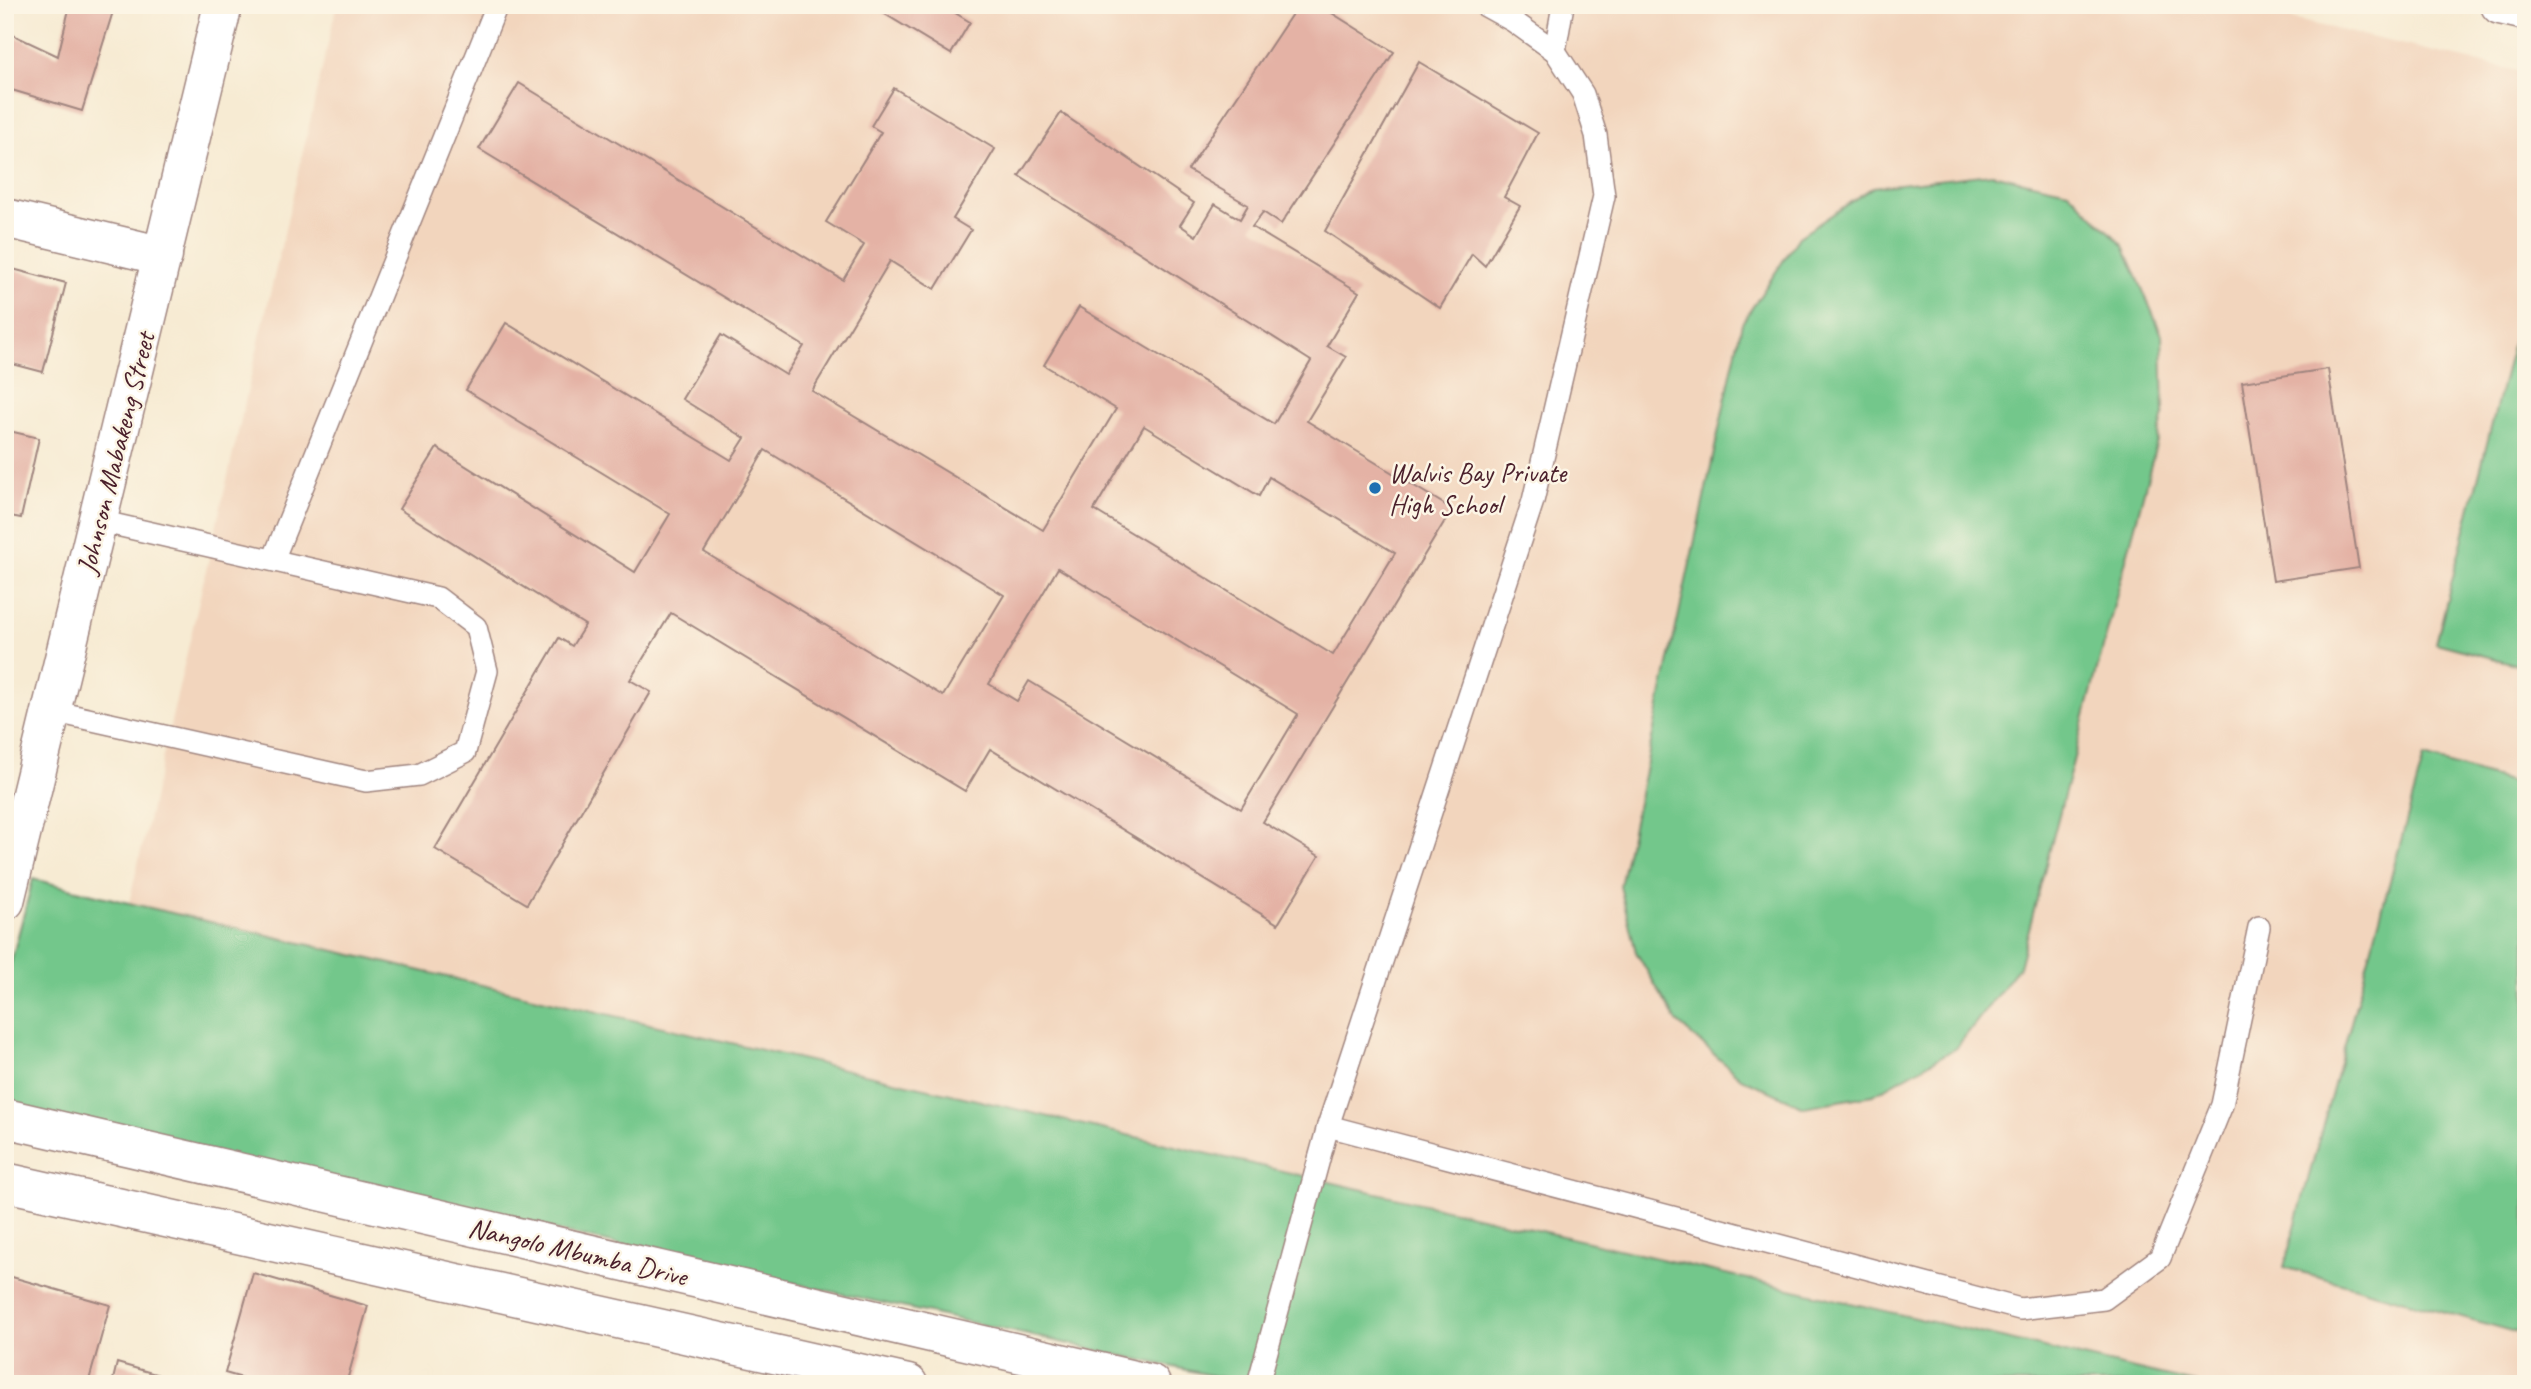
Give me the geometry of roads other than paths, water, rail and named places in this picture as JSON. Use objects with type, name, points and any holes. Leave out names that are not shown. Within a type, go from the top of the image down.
[{"type":"street","name":"Johnson Mabakeng Street","points":[[5,901],[223,5]]},
{"type":"street","points":[[2500,5],[2526,11]]},
{"type":"street","points":[[5,218],[163,257]]},
{"type":"street","name":"Nangolo Mbumba Drive","points":[[5,1118],[1151,1384]]},
{"type":"street","name":"Nangolo Mbumba Drive","points":[[5,1182],[908,1384]]},
{"type":"lane","points":[[273,560],[497,5]]},
{"type":"lane","points":[[1258,1384],[1328,1126],[1533,501],[1604,196],[1596,135],[1583,93],[1555,51],[1513,21],[1484,5]]},
{"type":"lane","points":[[1555,51],[1563,5]]},
{"type":"lane","points":[[52,711],[366,781],[419,775],[465,752],[487,671],[476,627],[438,598],[99,521]]},
{"type":"lane","points":[[1328,1126],[2020,1309],[2104,1299],[2160,1258],[2222,1105],[2259,927]]},
{"type":"place","name":"Walvis Bay Private High School","points":[[1375,488]]}]
